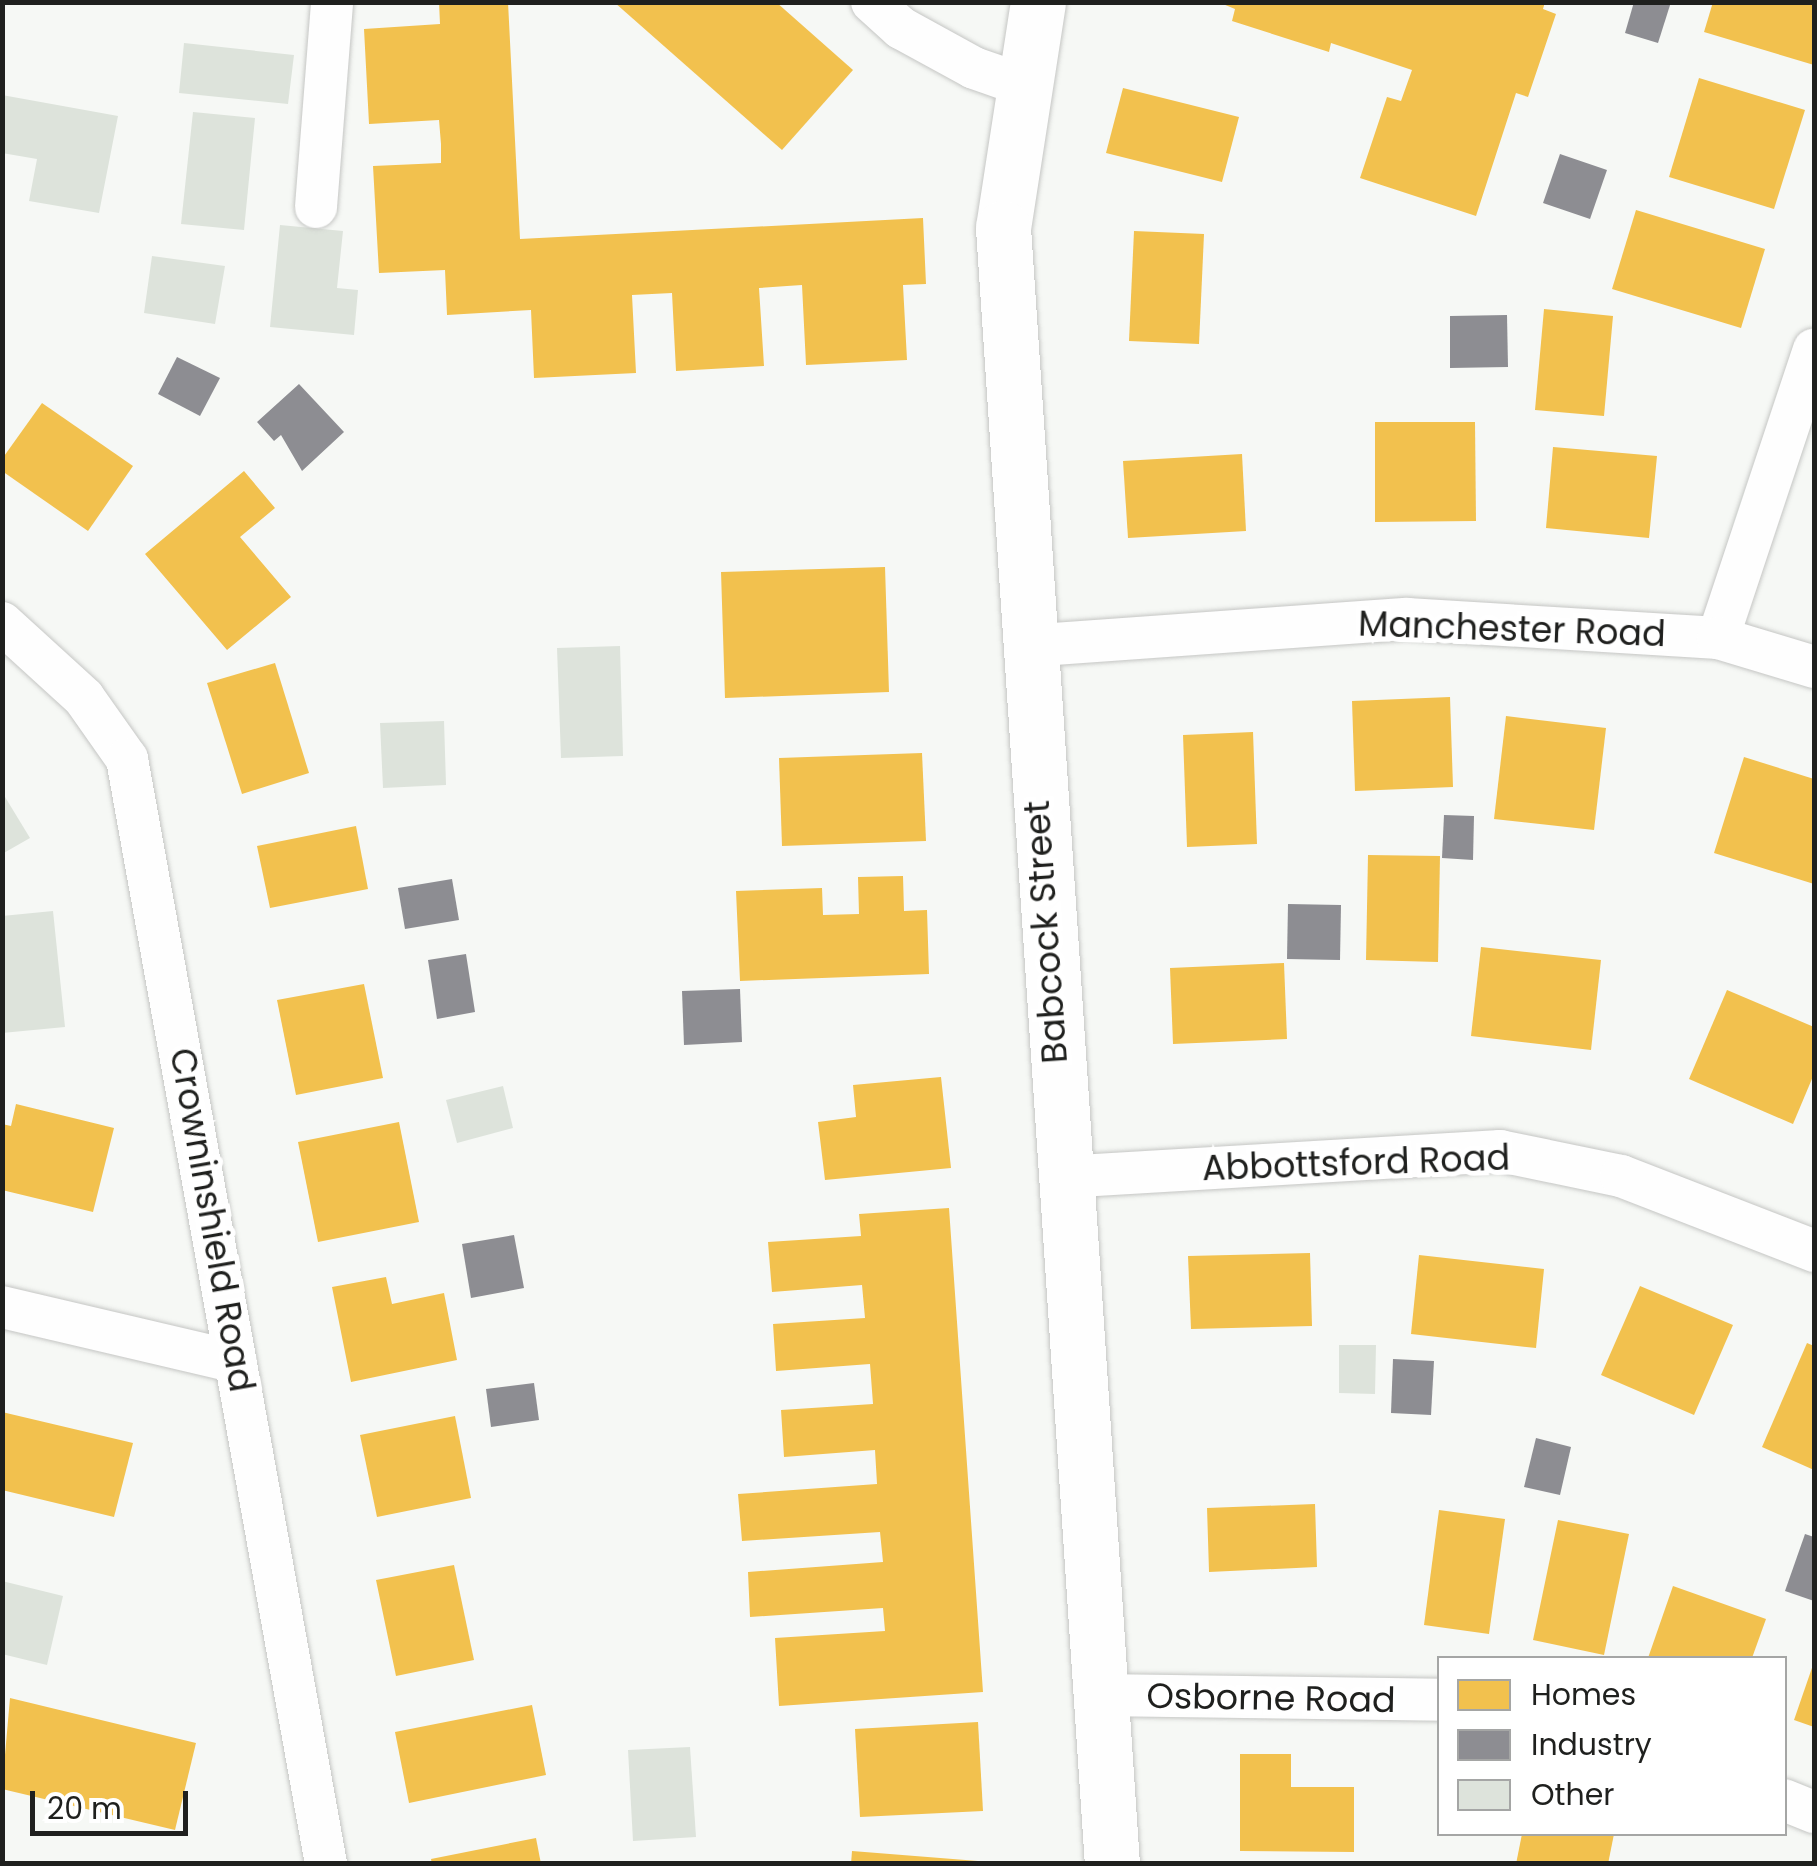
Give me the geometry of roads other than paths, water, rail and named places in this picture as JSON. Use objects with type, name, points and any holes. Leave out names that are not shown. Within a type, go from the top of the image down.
[{"type":"street","points":[[316,206],[332,2]]},
{"type":"street","points":[[872,2],[901,28],[974,68],[1020,84]]},
{"type":"street","name":"Babcock Street","points":[[1038,2],[1020,84],[1003,228],[1026,646],[1112,1864]]},
{"type":"street","points":[[1718,638],[1814,350]]},
{"type":"street","name":"Manchester Road","points":[[1026,646],[1406,619],[1718,638],[1814,667]]},
{"type":"street","name":"Crowninshield Road","points":[[2,623],[84,698],[127,758],[326,1864]]},
{"type":"street","name":"Abbottsford Road","points":[[1062,1178],[1500,1151],[1621,1176],[1814,1250]]},
{"type":"street","points":[[2,1307],[236,1362]]},
{"type":"street","name":"Osborne Road","points":[[1102,1695],[1437,1700]]},
{"type":"street","points":[[1787,1801],[1814,1812]]}]
